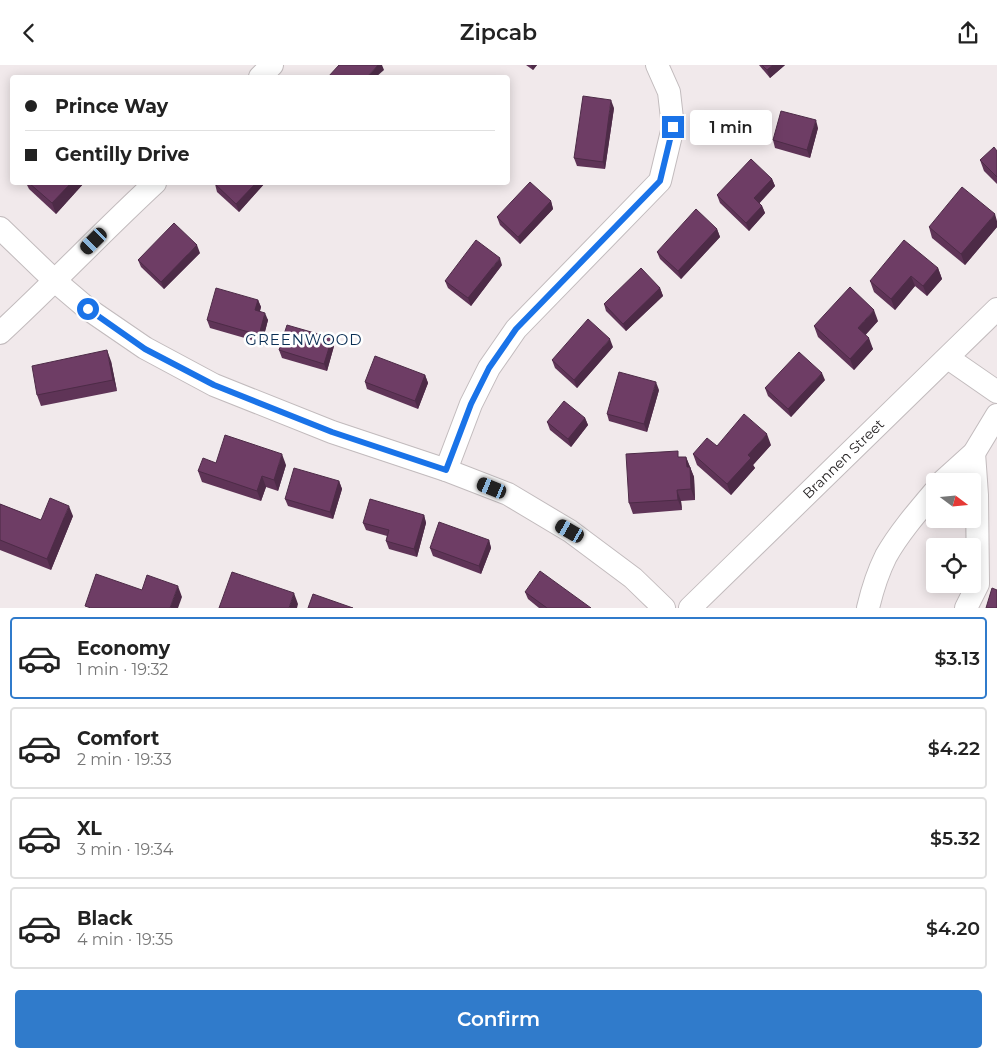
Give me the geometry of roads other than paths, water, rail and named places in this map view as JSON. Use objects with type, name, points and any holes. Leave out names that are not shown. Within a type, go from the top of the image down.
[{"type":"street","points":[[262,75],[272,65]]},
{"type":"street","points":[[446,470],[471,404],[489,368],[516,329],[660,181],[673,127],[669,92],[657,65]]},
{"type":"street","points":[[0,333],[153,185]]},
{"type":"street","points":[[0,227],[55,281],[88,309],[145,349],[214,385],[332,432],[446,470],[508,494],[570,531],[633,578],[664,608]]},
{"type":"street","name":"Brannen Street","points":[[690,608],[997,309]]},
{"type":"street","points":[[948,358],[997,392]]},
{"type":"street","points":[[952,473],[974,453],[997,415]]},
{"type":"street","points":[[966,608],[988,583],[977,495],[974,453]]},
{"type":"street","points":[[868,608],[872,592],[886,557],[910,520],[926,501]]},
{"type":"district","name":"GREENWOOD","points":[[304,340]]}]
